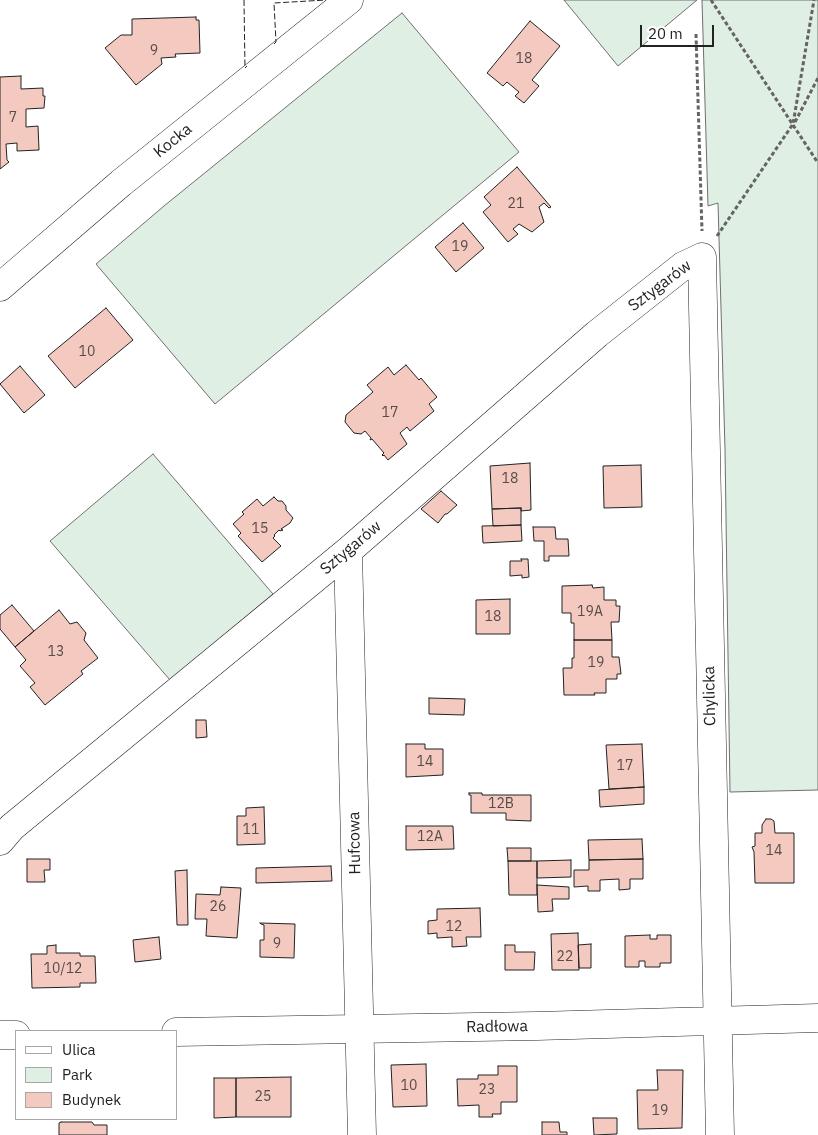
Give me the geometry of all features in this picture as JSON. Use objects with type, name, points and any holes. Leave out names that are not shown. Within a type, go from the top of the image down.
[{"type":"street","name":"Kocka","points":[[0,287],[121,183],[349,0]]},
{"type":"street","name":"Sztygarów","points":[[0,841],[12,827],[348,551],[597,334],[684,266],[702,257]]},
{"type":"street","name":"Chylicka","points":[[702,257],[716,1021],[720,1135]]},
{"type":"street","name":"Hufcowa","points":[[348,551],[362,1135]]},
{"type":"street","name":"Radłowa","points":[[178,1032],[818,1018]]},
{"type":"street","points":[[0,1035],[15,1035]]},
{"type":"path","points":[[711,0],[818,163]]},
{"type":"path","points":[[793,124],[814,0]]},
{"type":"path","points":[[696,34],[702,257]]},
{"type":"path","points":[[702,257],[793,124],[818,78]]},
{"type":"green space","points":[[564,0],[697,0],[618,66]]},
{"type":"green space","points":[[702,0],[818,0],[818,790],[730,792],[725,449],[718,203],[708,206]]},
{"type":"green space","points":[[402,13],[519,152],[215,404],[96,264],[164,206]]},
{"type":"green space","points":[[153,454],[273,594],[170,680],[50,541]]},
{"type":"building","points":[[196,17],[196,20],[199,20],[200,53],[175,54],[176,57],[161,58],[162,64],[136,85],[105,48],[121,35],[132,35],[132,19]]},
{"type":"building","points":[[530,21],[560,46],[532,80],[539,86],[524,103],[515,96],[519,92],[507,82],[503,86],[487,73]]},
{"type":"building","points":[[21,76],[21,89],[43,88],[43,96],[45,96],[44,108],[26,109],[26,127],[38,126],[39,150],[17,151],[17,143],[6,144],[7,160],[9,162],[0,169],[0,77]]},
{"type":"building","points":[[517,167],[551,207],[549,208],[544,203],[539,207],[544,222],[532,232],[519,224],[513,229],[518,234],[508,242],[483,212],[491,205],[484,197]]},
{"type":"building","points":[[463,223],[484,248],[456,272],[435,247]]},
{"type":"building","points":[[106,308],[133,340],[75,388],[48,356]]},
{"type":"building","points":[[406,365],[419,380],[421,378],[437,397],[429,404],[434,411],[410,431],[407,427],[400,433],[407,444],[388,460],[382,455],[384,453],[372,439],[370,440],[371,438],[365,431],[361,434],[354,433],[345,422],[346,415],[373,392],[367,385],[388,367],[394,375]]},
{"type":"building","points":[[20,366],[45,395],[24,413],[0,384]]},
{"type":"building","points":[[530,463],[531,510],[521,511],[521,508],[492,509],[490,466]]},
{"type":"building","points":[[641,465],[642,507],[604,508],[603,466]]},
{"type":"building","points":[[441,491],[457,505],[445,514],[438,523],[421,509]]},
{"type":"building","points":[[274,497],[278,501],[282,501],[286,506],[286,510],[293,518],[290,523],[281,529],[283,530],[279,530],[274,535],[273,538],[281,546],[262,562],[238,536],[241,533],[233,524],[244,514],[242,512],[257,499],[263,506]]},
{"type":"building","points":[[521,508],[521,525],[493,526],[492,509]]},
{"type":"building","points":[[521,525],[522,541],[483,543],[482,526]]},
{"type":"building","points":[[533,527],[555,527],[556,539],[568,539],[569,556],[549,556],[549,561],[544,561],[544,541],[534,541]]},
{"type":"building","points":[[521,559],[528,559],[529,577],[522,578],[522,575],[510,576],[510,561],[522,561]]},
{"type":"building","points":[[592,585],[593,588],[604,587],[604,600],[616,600],[616,606],[620,606],[619,622],[611,622],[612,640],[574,640],[574,623],[571,623],[571,613],[562,613],[562,586]]},
{"type":"building","points":[[510,599],[510,634],[476,634],[476,600]]},
{"type":"building","points":[[12,605],[34,631],[15,647],[0,629],[0,615]]},
{"type":"building","points":[[59,610],[70,624],[77,622],[86,633],[84,640],[98,658],[81,671],[83,674],[45,705],[30,687],[35,683],[20,666],[26,660],[15,647]]},
{"type":"building","points":[[574,640],[612,640],[612,657],[619,657],[621,674],[617,674],[617,679],[606,679],[606,693],[564,695],[563,668],[572,668]]},
{"type":"building","points":[[429,698],[465,699],[464,715],[429,714]]},
{"type":"building","points":[[196,720],[206,720],[207,737],[196,738]]},
{"type":"building","points":[[406,744],[425,744],[425,749],[443,749],[443,775],[406,777]]},
{"type":"building","points":[[642,744],[644,787],[609,789],[606,745]]},
{"type":"building","points":[[644,787],[644,804],[600,807],[599,790]]},
{"type":"building","points":[[469,793],[482,793],[482,795],[531,795],[531,821],[506,820],[506,813],[471,813],[471,795]]},
{"type":"building","points":[[264,807],[265,844],[237,845],[237,816],[246,816],[246,808]]},
{"type":"building","points":[[766,819],[774,821],[775,833],[794,833],[794,883],[755,883],[754,852],[752,847],[755,846],[755,833],[762,833],[762,825]]},
{"type":"building","points":[[406,826],[453,826],[454,849],[406,850]]},
{"type":"building","points":[[642,839],[643,859],[589,860],[588,840]]},
{"type":"building","points":[[507,848],[531,848],[531,861],[508,861]]},
{"type":"building","points":[[27,859],[50,859],[50,870],[44,870],[45,882],[27,882]]},
{"type":"building","points":[[643,859],[643,879],[630,879],[630,889],[619,890],[619,879],[600,880],[600,891],[588,891],[588,886],[574,887],[574,870],[589,870],[589,860]]},
{"type":"building","points":[[571,860],[571,877],[537,878],[537,861]]},
{"type":"building","points":[[508,861],[537,861],[537,895],[509,895]]},
{"type":"building","points":[[331,866],[332,881],[256,883],[256,868]]},
{"type":"building","points":[[187,870],[188,925],[177,925],[175,871]]},
{"type":"building","points":[[537,885],[569,887],[569,899],[552,899],[553,911],[538,912]]},
{"type":"building","points":[[221,887],[241,888],[237,938],[206,936],[207,919],[195,919],[196,894],[220,895]]},
{"type":"building","points":[[480,908],[481,937],[466,937],[467,946],[452,947],[452,937],[437,938],[437,933],[428,934],[428,921],[437,920],[437,909]]},
{"type":"building","points":[[260,923],[295,924],[294,958],[260,957],[260,940],[264,940],[264,925]]},
{"type":"building","points":[[578,933],[579,970],[552,970],[551,934]]},
{"type":"building","points":[[650,935],[650,939],[657,939],[657,935],[671,935],[671,963],[660,963],[660,967],[645,967],[645,961],[639,961],[639,967],[625,967],[625,936]]},
{"type":"building","points":[[159,937],[161,959],[135,962],[133,940]]},
{"type":"building","points":[[591,944],[591,968],[579,968],[578,945]]},
{"type":"building","points":[[56,945],[56,953],[80,953],[80,956],[95,956],[96,983],[80,983],[80,987],[32,988],[31,954],[47,954],[47,946]]},
{"type":"building","points":[[505,945],[515,945],[515,952],[535,952],[534,970],[505,970]]},
{"type":"building","points":[[426,1064],[427,1106],[393,1107],[391,1065]]},
{"type":"building","points":[[498,1066],[517,1066],[517,1102],[501,1102],[501,1114],[492,1114],[493,1117],[479,1117],[479,1105],[458,1106],[457,1079],[478,1079],[478,1075],[498,1075]]},
{"type":"building","points":[[657,1070],[683,1070],[682,1128],[638,1129],[637,1090],[658,1090]]},
{"type":"building","points":[[291,1077],[291,1117],[236,1117],[236,1078]]},
{"type":"building","points":[[214,1078],[236,1078],[236,1117],[214,1118]]},
{"type":"building","points":[[593,1118],[617,1118],[617,1134],[594,1135]]},
{"type":"building","points":[[92,1122],[94,1125],[107,1125],[107,1135],[59,1135],[59,1123]]},
{"type":"building","points":[[542,1122],[559,1122],[560,1132],[567,1132],[567,1135],[542,1135]]},
{"type":"fence","points":[[244,0],[245,68],[247,66]]},
{"type":"fence","points":[[274,44],[276,42],[274,3],[326,0]]}]
